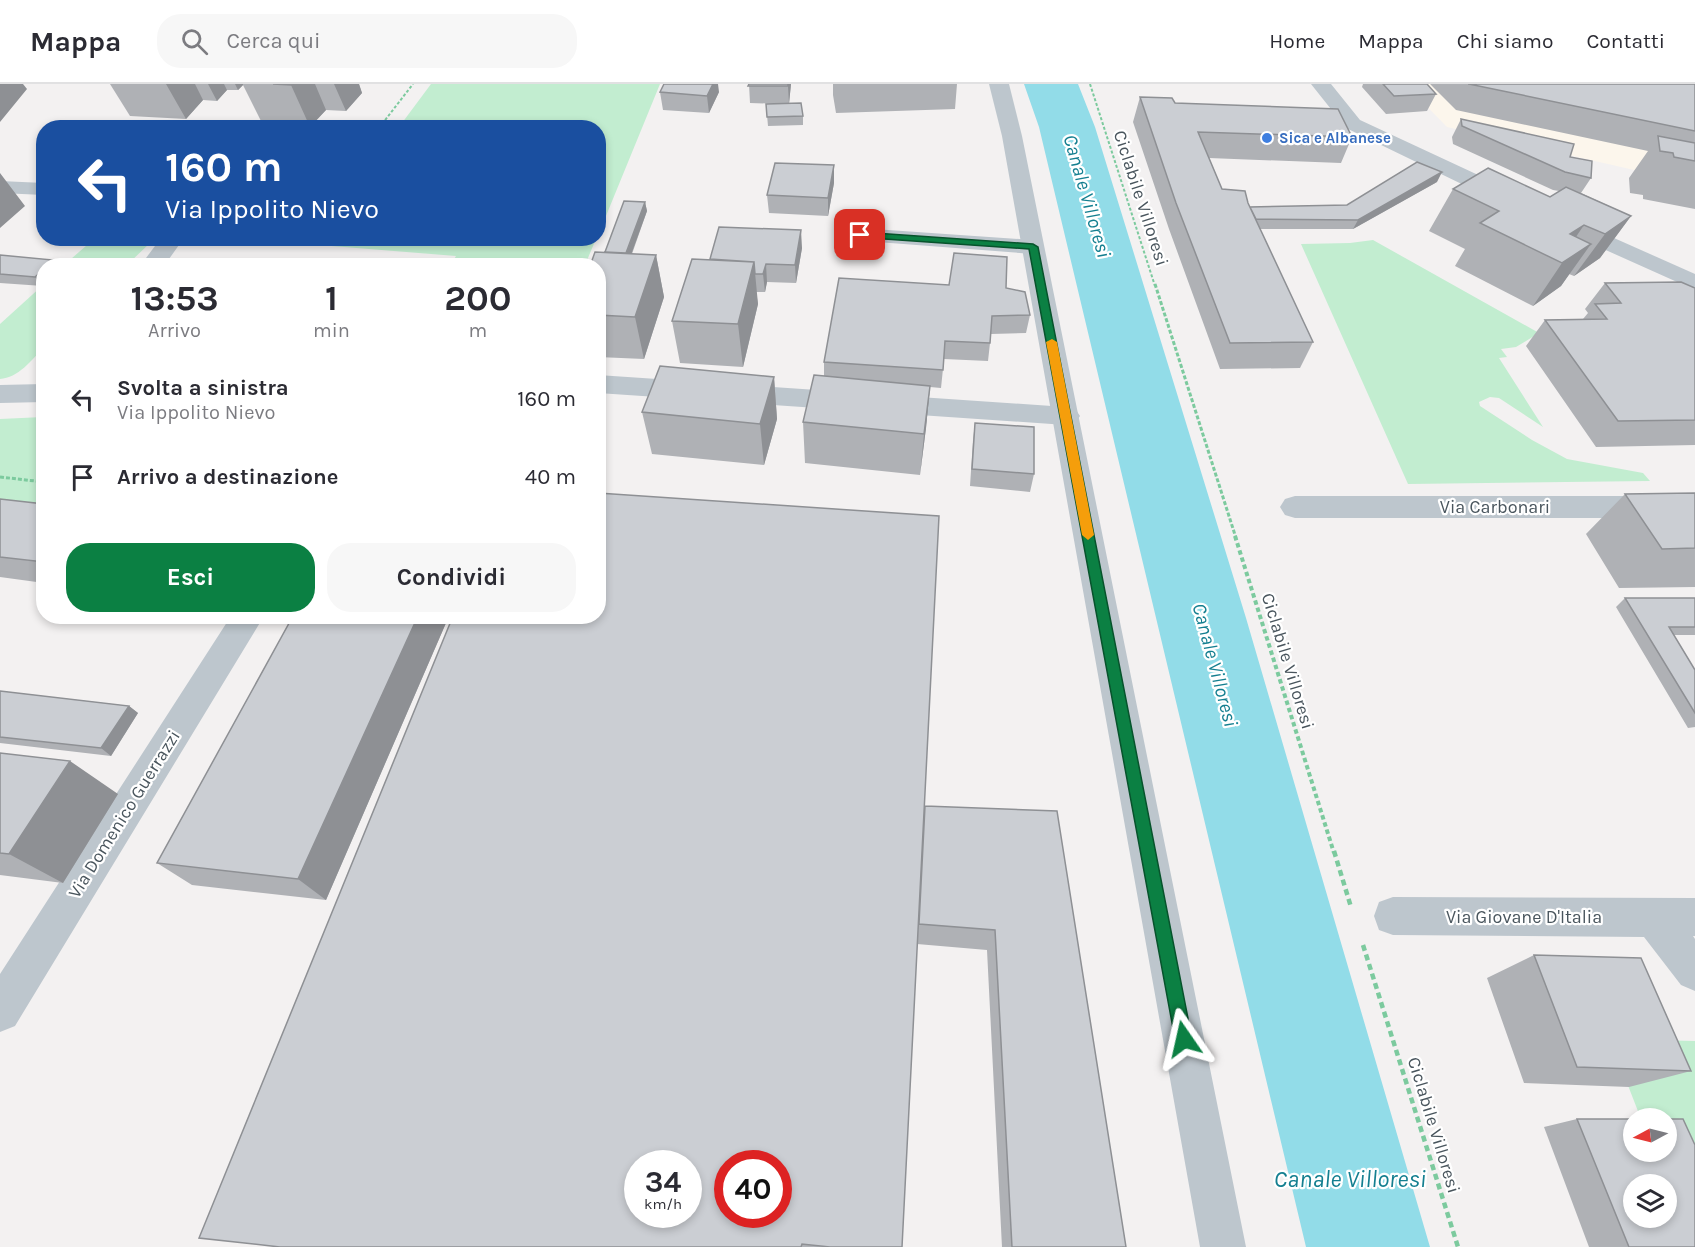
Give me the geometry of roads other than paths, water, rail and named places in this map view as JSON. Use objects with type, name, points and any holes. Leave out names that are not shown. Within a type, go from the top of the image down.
[{"type":"street","points":[[999,84],[1012,136],[1066,416],[1223,1247]]},
{"type":"street","points":[[1321,84],[1353,124],[1525,205]]},
{"type":"street","points":[[0,187],[36,189]]},
{"type":"street","points":[[1546,215],[1695,283]]},
{"type":"street","points":[[860,235],[1033,247]]},
{"type":"street","points":[[158,258],[168,246]]},
{"type":"street","points":[[22,394],[36,381]]},
{"type":"street","points":[[606,385],[1066,416]]},
{"type":"street","name":"Via Carbonari","points":[[1295,507],[1695,507]]},
{"type":"street","name":"Via Domenico Guerrazzi","points":[[4,996],[243,624]]},
{"type":"street","name":"Via Giovane D'Italia","points":[[1393,916],[1695,917]]},
{"type":"street","points":[[1654,918],[1695,971]]},
{"type":"water","name":"Canale Villoresi","points":[[1024,84],[1078,84],[1095,127],[1246,618],[1430,1247],[1306,1247],[1039,127]]},
{"type":"place","name":"Sica e Albanese","points":[[1267,138]]}]
